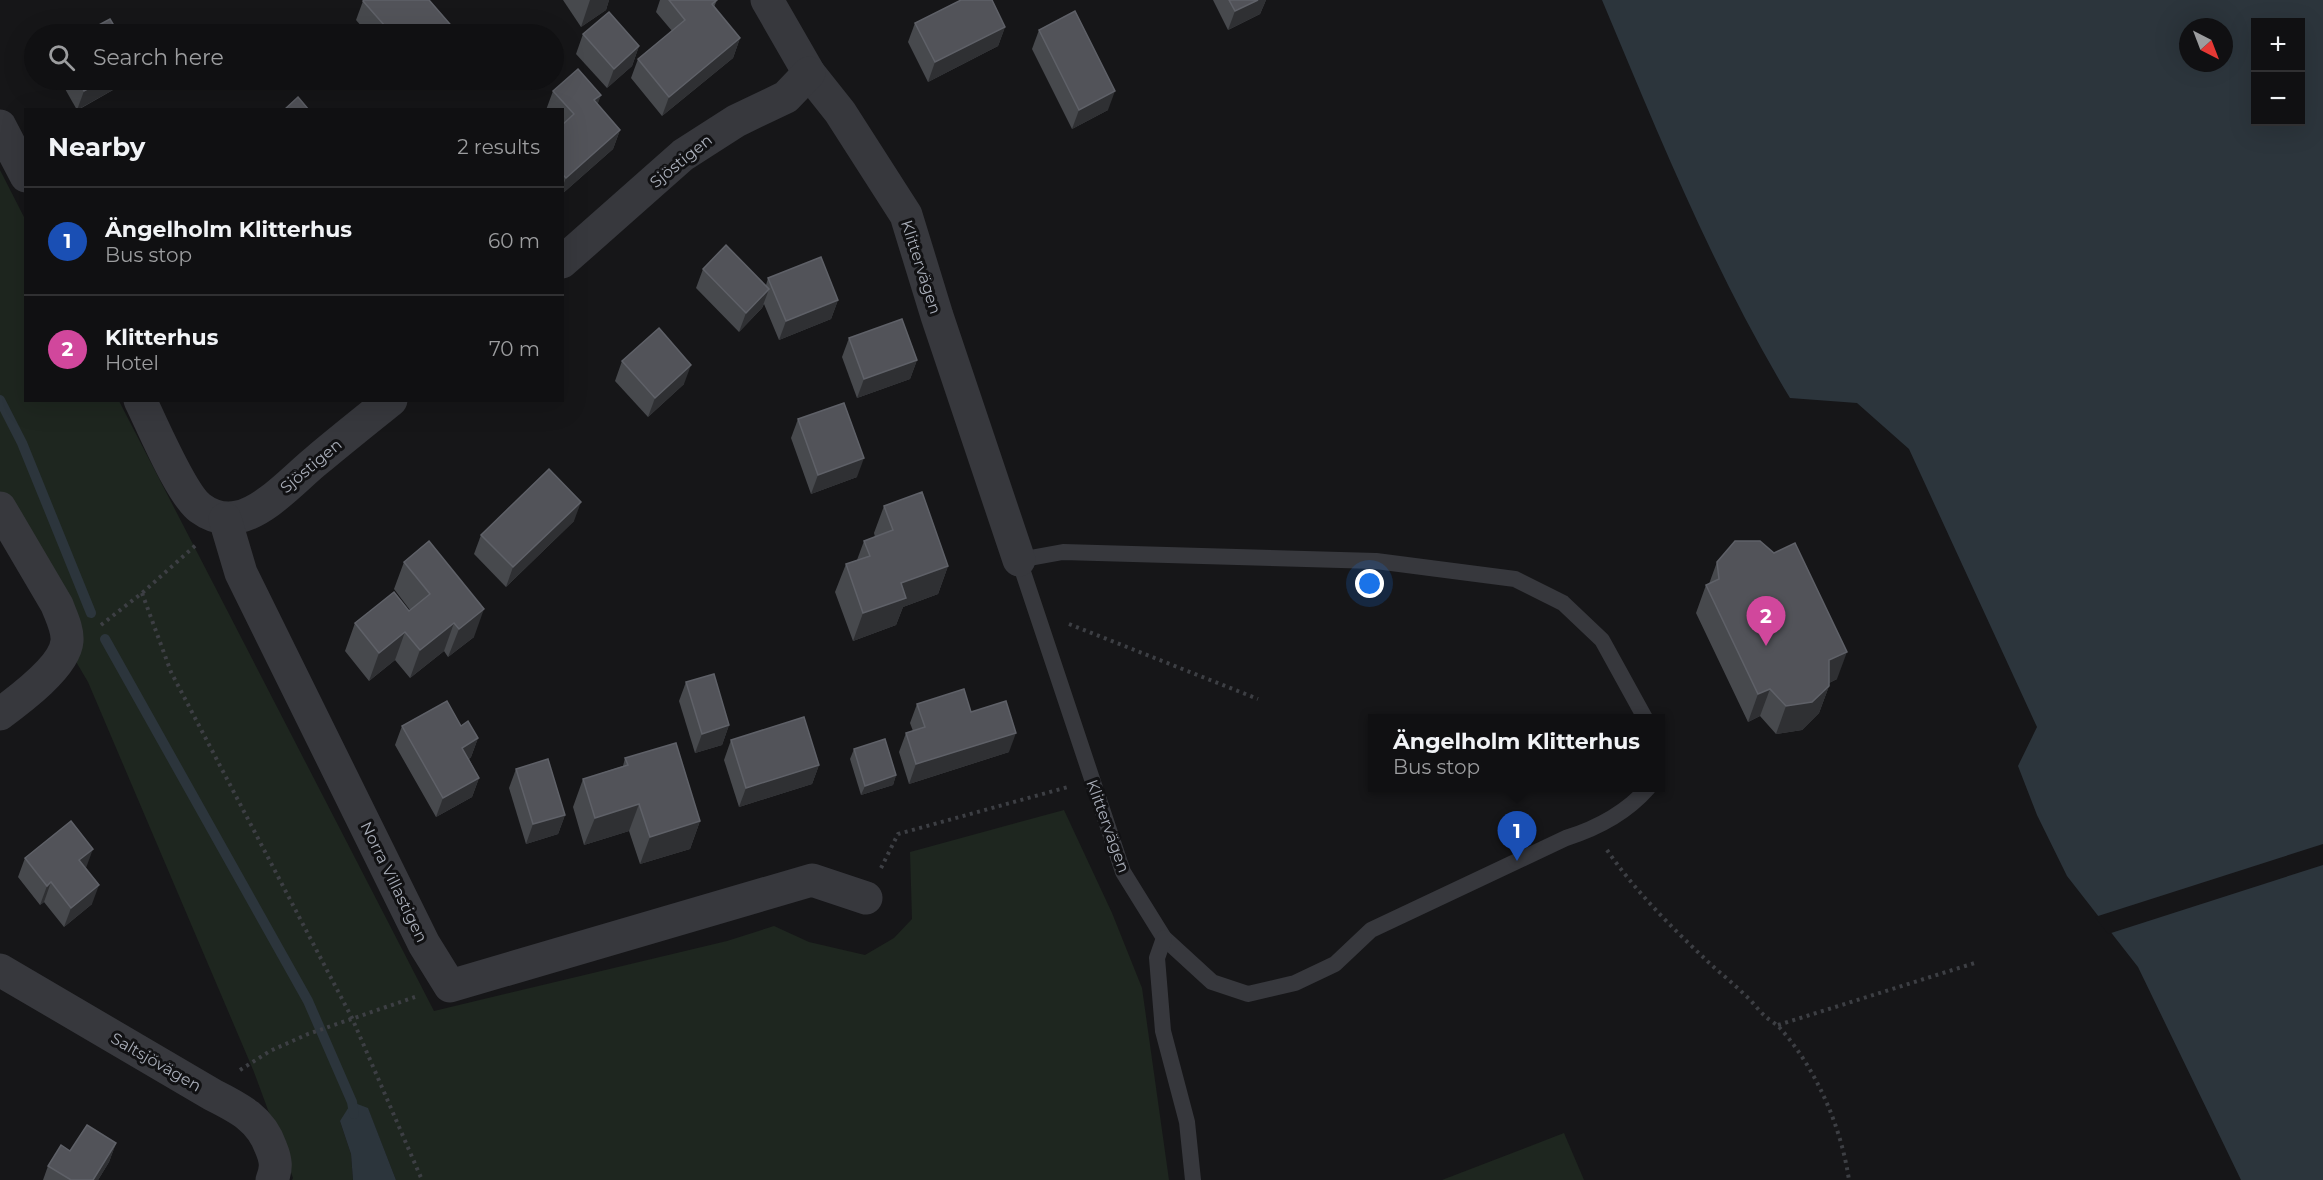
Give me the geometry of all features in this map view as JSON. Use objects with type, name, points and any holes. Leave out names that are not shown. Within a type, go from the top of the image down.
[{"type":"street","name":"Klittervägen","points":[[767,0],[809,74],[840,112],[906,215],[937,316],[1019,560]]},
{"type":"street","name":"Sjöstigen","points":[[564,260],[683,155],[736,121],[786,97],[809,74]]},
{"type":"street","points":[[0,126],[24,172]]},
{"type":"street","points":[[141,402],[183,486],[198,507],[211,515],[225,519]]},
{"type":"street","name":"Sjöstigen","points":[[225,519],[241,516],[282,491],[389,402]]},
{"type":"street","points":[[0,508],[57,605],[64,622],[67,642],[57,662],[45,676],[0,714]]},
{"type":"street","name":"Norra Villastigen","points":[[225,519],[241,573],[424,944],[450,986]]},
{"type":"street","points":[[450,986],[812,880],[866,898]]},
{"type":"street","name":"Saltsjövägen","points":[[0,970],[213,1095],[241,1109],[256,1121],[272,1150],[276,1166],[272,1180]]},
{"type":"lane","points":[[1019,560],[1063,552],[1376,561],[1515,579],[1563,603],[1602,640],[1643,714]]},
{"type":"lane","name":"Klittervägen","points":[[1019,560],[1123,872],[1164,938],[1212,982],[1248,994],[1295,983],[1335,964],[1371,930],[1566,837],[1593,829]]},
{"type":"lane","points":[[1593,829],[1633,805],[1644,792]]},
{"type":"lane","points":[[1164,938],[1157,958],[1163,1031],[1187,1122],[1193,1180]]},
{"type":"path","points":[[67,642],[82,640],[142,593],[225,519]]},
{"type":"path","points":[[142,593],[171,672],[352,1018],[422,1180]]},
{"type":"path","points":[[1035,610],[1258,699]]},
{"type":"path","points":[[866,898],[898,834],[1092,780]]},
{"type":"path","points":[[1593,829],[1623,874],[1701,955],[1746,996],[1765,1017],[1778,1025],[1814,1075],[1842,1149],[1849,1180]]},
{"type":"path","points":[[1778,1025],[1978,962]]},
{"type":"path","points":[[213,1095],[233,1075],[270,1051],[339,1022],[450,986]]},
{"type":"shaded area","points":[[1602,0],[2323,0],[2323,1180],[2241,1180],[2138,967],[2067,876],[2037,815],[2018,766],[2037,727],[1909,449],[1857,403],[1790,398],[1762,350],[1712,253],[1666,152]]},
{"type":"shaded area","points":[[0,170],[24,217],[24,402],[120,402],[434,1011],[727,941],[774,926],[809,942],[865,955],[894,938],[912,919],[910,852],[1064,810],[1112,913],[1142,988],[1169,1180],[396,1180],[368,1109],[340,1121],[351,1154],[353,1180],[292,1180],[254,1072],[88,682],[0,533]]},
{"type":"shaded area","points":[[352,1102],[368,1108],[396,1180],[353,1180],[351,1154],[340,1121]]},
{"type":"shaded area","points":[[1564,1133],[1584,1180],[1442,1180]]},
{"type":"pier","points":[[2323,844],[2323,865],[2108,934],[2095,917]]},
{"type":"building","points":[[429,0],[450,24],[383,24],[363,1]]},
{"type":"building","points":[[669,0],[717,0],[712,4],[740,38],[669,97],[638,59],[685,20]]},
{"type":"building","points":[[961,0],[992,0],[1005,27],[935,62],[915,23]]},
{"type":"building","points":[[1229,0],[1258,0],[1235,11]]},
{"type":"building","points":[[1075,11],[1115,91],[1079,110],[1039,30]]},
{"type":"building","points":[[609,12],[639,46],[614,69],[583,34]]},
{"type":"building","points":[[110,19],[113,24],[101,24]]},
{"type":"building","points":[[578,69],[601,95],[594,100],[620,130],[566,178],[564,176],[564,123],[574,114],[553,91],[564,90],[564,81]]},
{"type":"building","points":[[298,97],[307,108],[286,108]]},
{"type":"building","points":[[726,245],[769,289],[746,313],[703,269]]},
{"type":"building","points":[[821,257],[838,300],[786,321],[768,278]]},
{"type":"building","points":[[902,319],[917,360],[864,379],[849,338]]},
{"type":"building","points":[[659,328],[691,365],[655,398],[622,361]]},
{"type":"building","points":[[844,403],[864,458],[818,475],[798,419]]},
{"type":"building","points":[[549,469],[581,502],[513,567],[481,535]]},
{"type":"building","points":[[922,492],[948,566],[901,583],[906,598],[863,613],[846,564],[870,556],[864,541],[893,530],[884,506]]},
{"type":"building","points":[[429,541],[484,609],[459,629],[454,623],[420,650],[405,632],[379,653],[355,623],[394,592],[409,611],[430,594],[404,562]]},
{"type":"building","points":[[1735,541],[1760,541],[1774,553],[1795,543],[1847,652],[1829,660],[1829,686],[1812,702],[1786,706],[1770,689],[1758,694],[1706,585],[1719,579],[1717,562]]},
{"type":"building","points":[[714,674],[729,725],[702,734],[686,682]]},
{"type":"building","points":[[964,689],[971,712],[1006,701],[1016,733],[916,764],[906,733],[925,727],[917,704]]},
{"type":"building","points":[[447,701],[461,726],[468,721],[478,738],[462,748],[479,778],[443,798],[402,726]]},
{"type":"building","points":[[804,717],[819,765],[746,788],[731,740]]},
{"type":"building","points":[[885,739],[896,775],[865,786],[854,749]]},
{"type":"building","points":[[676,743],[700,821],[650,837],[639,804],[595,818],[583,779],[628,765],[625,758]]},
{"type":"building","points":[[548,759],[565,815],[533,824],[516,769]]},
{"type":"building","points":[[71,821],[93,849],[79,860],[99,885],[71,908],[51,882],[47,886],[25,858]]},
{"type":"building","points":[[87,1125],[116,1143],[93,1180],[71,1180],[48,1166],[61,1145],[70,1151]]},
{"type":"waterway","points":[[0,400],[22,443],[91,613]]},
{"type":"waterway","points":[[105,639],[308,1001],[352,1102],[354,1114]]},
{"type":"place","name":"Klitterhus","points":[[1766,646]]},
{"type":"place","name":"Ängelholm Klitterhus","points":[[1517,861]]}]
